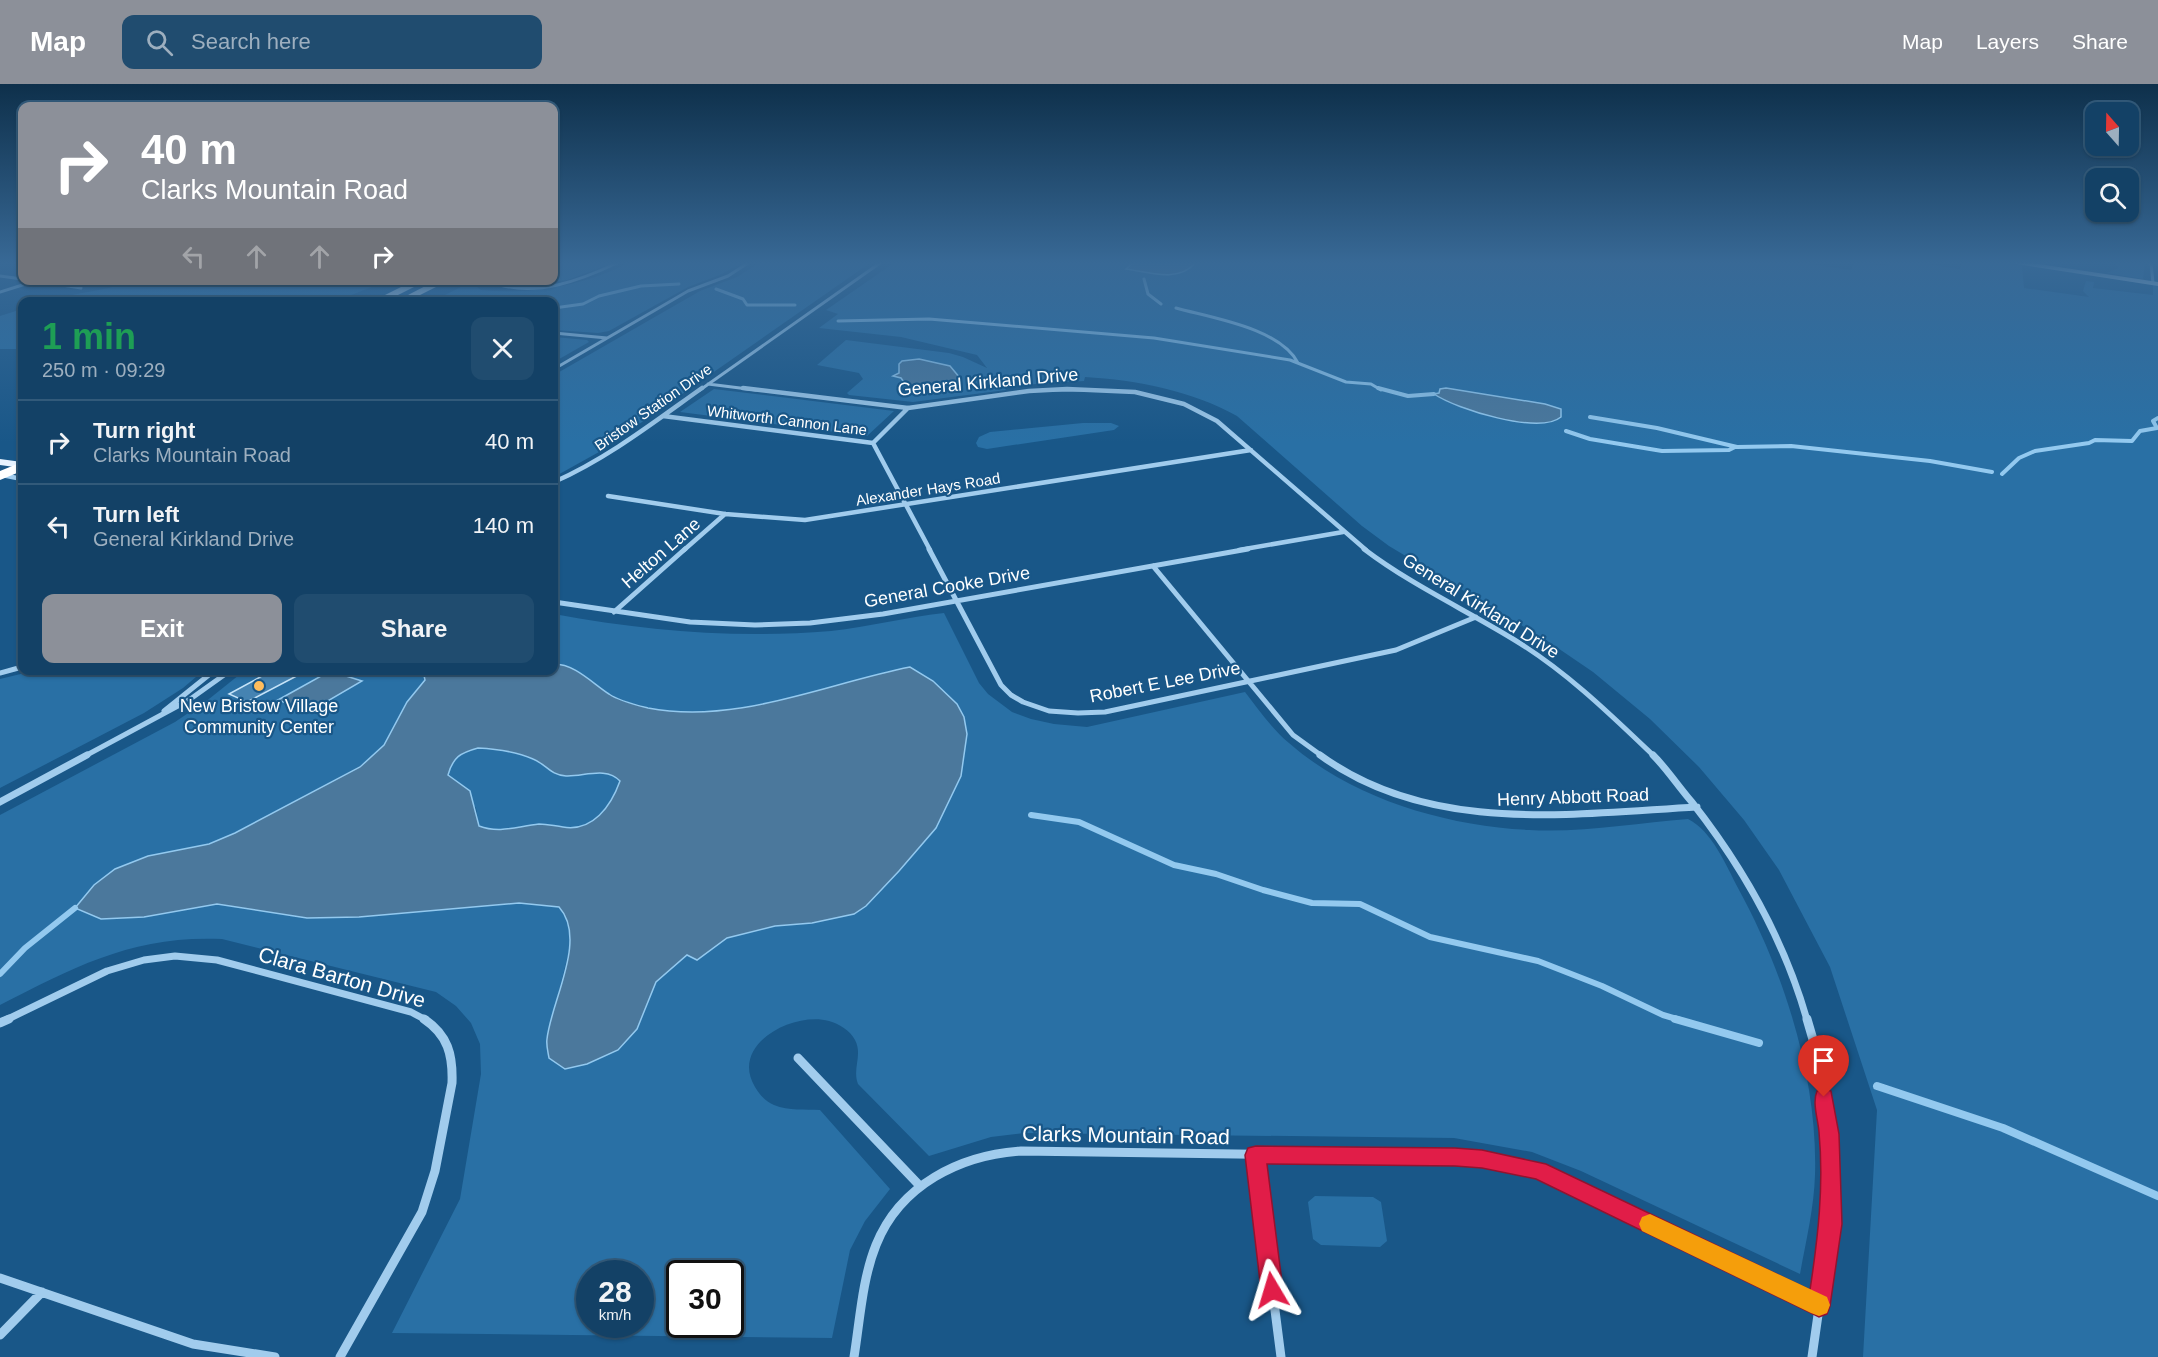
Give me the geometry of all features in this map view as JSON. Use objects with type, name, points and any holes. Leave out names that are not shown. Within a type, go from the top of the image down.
[{"type":"highway","points":[[1,469],[18,458]]},
{"type":"highway","points":[[1,469],[18,467]]},
{"type":"street","points":[[558,367],[635,322]]},
{"type":"street","name":"Bristow Station Drive","points":[[558,480],[585,468],[796,322]]},
{"type":"street","points":[[558,333],[608,338]]},
{"type":"street","name":"General Kirkland Drive","points":[[708,384],[908,408],[1053,389],[1122,391],[1171,400],[1201,411],[1217,421],[1343,532],[1395,570],[1476,617],[1555,668],[1595,700],[1651,753],[1697,807],[1747,879],[1798,987],[1819,1060],[1830,1134],[1831,1224],[1812,1357]]},
{"type":"street","points":[[873,443],[908,408]]},
{"type":"street","name":"Whitworth Cannon Lane","points":[[662,416],[873,443]]},
{"type":"street","name":"Robert E Lee Drive","points":[[873,443],[1001,685],[1017,700],[1034,707],[1069,714],[1105,712],[1396,650],[1476,617]]},
{"type":"street","name":"Alexander Hays Road","points":[[608,496],[725,514],[805,520],[1251,450]]},
{"type":"street","points":[[1,469],[18,477]]},
{"type":"street","name":"Helton Lane","points":[[614,612],[725,514]]},
{"type":"street","name":"General Cooke Drive","points":[[558,603],[713,624],[786,625],[848,619],[957,601],[1343,532]]},
{"type":"street","name":"Henry Abbott Road","points":[[1153,566],[1285,726],[1305,745],[1352,776],[1404,796],[1487,814],[1518,816],[1697,807]]},
{"type":"street","points":[[0,673],[18,668]]},
{"type":"street","points":[[149,723],[209,675]]},
{"type":"street","points":[[0,802],[149,723],[202,692],[224,675]]},
{"type":"street","name":"Clara Barton Drive","points":[[0,1023],[106,971],[144,960],[175,956],[217,960],[411,1012],[429,1020],[439,1029],[449,1045],[453,1068],[429,1192],[408,1238],[340,1357]]},
{"type":"street","points":[[798,1058],[920,1186]]},
{"type":"street","name":"Clarks Mountain Road","points":[[854,1357],[870,1260],[890,1218],[920,1186],[971,1159],[1005,1152],[1455,1157],[1514,1164],[1539,1170],[1819,1306]]},
{"type":"street","points":[[1256,1155],[1281,1357]]},
{"type":"street","points":[[0,1278],[193,1344],[275,1357]]},
{"type":"street","points":[[0,1335],[42,1292]]},
{"type":"shaded area","points":[[0,322],[18,322],[18,349],[0,349]]},
{"type":"shaded area","points":[[558,322],[624,322],[609,331],[598,333],[558,330]]},
{"type":"shaded area","points":[[645,322],[785,322],[599,452],[558,475],[558,373]]},
{"type":"shaded area","points":[[827,322],[2158,322],[2158,1357],[1863,1357],[1877,1110],[1830,967],[1779,870],[1744,820],[1699,767],[1650,719],[1593,672],[1546,640],[1389,546],[1362,526],[1237,416],[1220,407],[1164,388],[1085,377],[1084,381],[1004,386],[1006,390],[913,402],[849,395],[847,393],[863,379],[859,373],[817,365],[846,340],[949,353],[987,368],[977,355],[901,337],[819,328]]},
{"type":"shaded area","points":[[558,337],[589,342],[558,360]]},
{"type":"shaded area","points":[[919,359],[950,366],[960,378],[948,387],[934,389],[906,385],[901,378],[893,376],[899,373],[899,364],[902,361]]},
{"type":"shaded area","points":[[1446,388],[1545,404],[1561,409],[1561,417],[1550,422],[1535,423],[1517,422],[1478,413],[1434,394]]},
{"type":"shaded area","points":[[714,389],[894,411],[867,436],[680,412]]},
{"type":"shaded area","points":[[1083,423],[1111,423],[1119,426],[1114,430],[987,449],[978,447],[976,443],[979,437],[990,432]]},
{"type":"shaded area","points":[[944,613],[979,683],[988,694],[1012,712],[1054,724],[1087,727],[1245,692],[1277,732],[1289,743],[1314,763],[1342,780],[1402,806],[1465,823],[1549,831],[1688,819],[1697,824],[1718,849],[1755,920],[1783,990],[1804,1064],[1811,1101],[1815,1175],[1800,1274],[1581,1171],[1532,1152],[1454,1138],[1024,1133],[991,1137],[929,1156],[858,1084],[856,1073],[858,1051],[850,1033],[833,1022],[815,1019],[783,1026],[769,1034],[758,1045],[751,1057],[749,1071],[757,1090],[771,1103],[791,1109],[820,1110],[890,1189],[865,1221],[850,1250],[832,1338],[744,1337],[744,1260],[666,1260],[666,1336],[654,1336],[654,1260],[576,1260],[576,1335],[392,1333],[460,1199],[481,1074],[480,1044],[471,1023],[456,1006],[436,992],[222,939],[161,942],[106,956],[54,978],[0,1005],[0,815],[175,722],[239,675],[424,675],[425,680],[407,702],[384,745],[360,766],[235,833],[209,844],[181,850],[75,908],[101,919],[144,917],[217,904],[307,918],[359,917],[519,903],[559,907],[570,925],[571,943],[547,1039],[637,1029],[656,982],[687,954],[697,960],[727,938],[775,926],[812,923],[889,671],[766,703],[700,712],[670,711],[617,698],[569,667],[558,664],[558,615],[623,625],[692,632],[761,634],[831,631]]},
{"type":"shaded area","points":[[558,664],[562,665],[583,675],[613,696],[628,702],[648,708],[681,712],[747,707],[910,667],[933,681],[957,704],[964,717],[967,734],[961,776],[936,828],[866,906],[854,914],[812,923],[775,926],[727,938],[697,960],[687,955],[656,982],[637,1029],[618,1050],[587,1064],[565,1069],[549,1058],[547,1044],[569,953],[570,936],[567,920],[559,907],[519,903],[359,917],[307,918],[217,904],[144,917],[101,919],[75,908],[94,885],[115,869],[148,856],[209,844],[235,833],[360,767],[384,745],[407,702],[425,680],[424,675],[558,675]],"holes":[[[478,748],[526,756],[561,775],[601,773],[620,781],[606,808],[592,821],[583,825],[563,827],[539,824],[502,829],[479,826],[470,791],[448,775],[452,764],[462,754]]]},
{"type":"shaded area","points":[[18,675],[198,675],[183,688],[144,713],[0,788],[0,679]]},
{"type":"shaded area","points":[[323,675],[343,675],[362,681],[309,712],[278,700]]},
{"type":"shaded area","points":[[478,748],[526,756],[561,775],[601,773],[620,781],[606,807],[592,821],[583,825],[563,827],[540,824],[487,829],[479,827],[476,808],[448,775],[452,764],[458,757]]},
{"type":"shaded area","points":[[1315,1196],[1373,1197],[1381,1202],[1387,1241],[1380,1247],[1321,1245],[1313,1239],[1308,1202]]},
{"type":"building","name":"New Bristow Village Community Center","points":[[264,675],[298,675],[247,702],[229,694]]},
{"type":"waterway","points":[[969,322],[1154,338],[1290,360],[1346,382],[1371,384],[1381,390]]},
{"type":"waterway","points":[[1231,322],[1276,341],[1289,351],[1298,363]]},
{"type":"waterway","points":[[1378,388],[1408,396],[1434,394]]},
{"type":"waterway","points":[[1590,417],[1657,428],[1737,447],[1791,446],[1930,461],[1992,472]]},
{"type":"waterway","points":[[2002,474],[2019,458],[2035,451],[2089,443],[2095,440],[2132,441],[2140,431],[2157,428],[2153,421],[2158,418]]},
{"type":"waterway","points":[[1566,431],[1590,439],[1662,451],[1729,450],[1735,447]]},
{"type":"waterway","points":[[1031,815],[1079,822],[1174,865],[1216,874],[1263,890],[1312,903],[1360,904],[1430,937],[1538,961],[1602,986],[1663,1015],[1680,1020]]},
{"type":"waterway","points":[[0,974],[25,948],[75,908]]},
{"type":"waterway","points":[[1675,1019],[1759,1043]]},
{"type":"waterway","points":[[1877,1086],[2003,1128],[2158,1196]]},
{"type":"slow traffic","points":[[1650,1224],[1819,1305]]},
{"type":"place","name":"New Bristow Village Community Center","points":[[259,686]]},
{"type":"route","points":[[1272,1290],[1256,1155],[1455,1157],[1482,1159],[1539,1170],[1819,1306],[1831,1224],[1830,1134],[1824,1097]]}]
